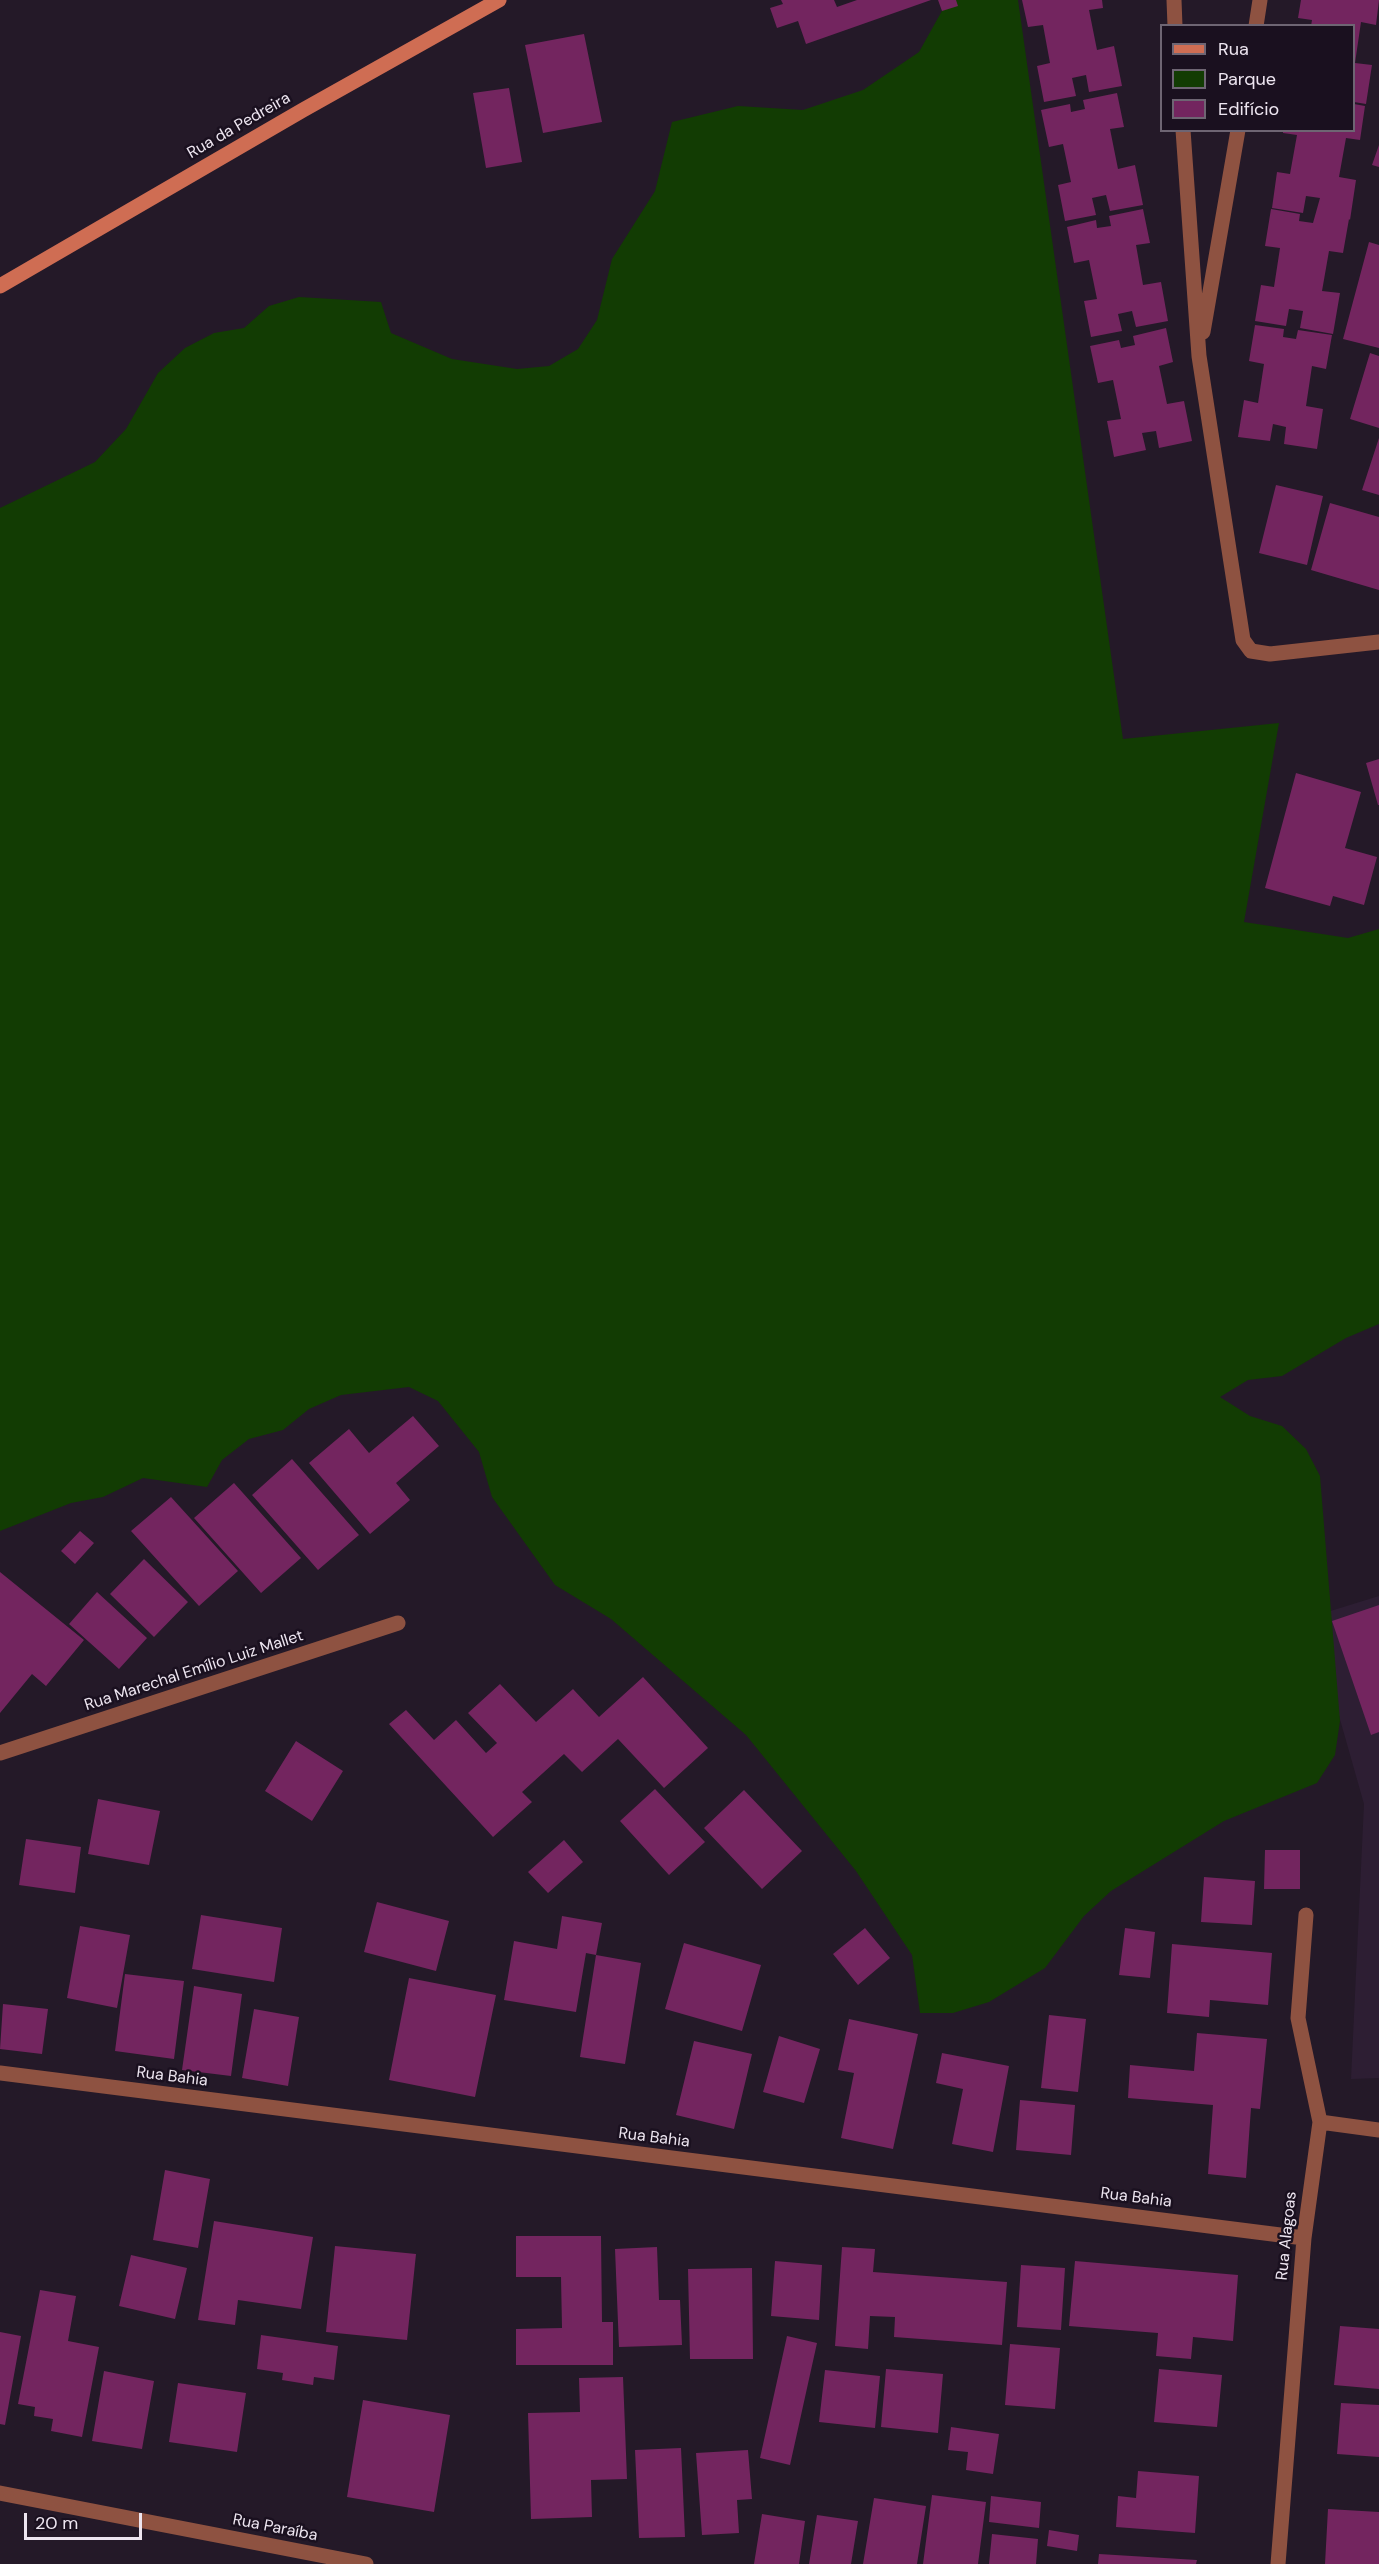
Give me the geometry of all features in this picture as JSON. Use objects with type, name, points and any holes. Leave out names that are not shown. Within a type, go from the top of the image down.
[{"type":"street","name":"Rua da Pedreira","points":[[0,286],[303,110],[499,0]]},
{"type":"street","points":[[1174,0],[1176,24]]},
{"type":"street","points":[[1256,24],[1260,0]]},
{"type":"street","points":[[1183,132],[1199,356],[1243,640],[1251,651],[1270,654],[1379,642]]},
{"type":"street","points":[[1199,356],[1238,132]]},
{"type":"street","name":"Rua Marechal Emílio Luiz Mallet","points":[[0,1753],[398,1623]]},
{"type":"street","name":"Rua Alagoas","points":[[1278,2564],[1304,2238],[1320,2122],[1298,2018],[1306,1915]]},
{"type":"street","name":"Rua Bahia","points":[[0,2073],[1304,2238]]},
{"type":"street","points":[[1320,2122],[1379,2130]]},
{"type":"street","name":"Rua Paraíba","points":[[0,2493],[366,2564]]},
{"type":"shaded area","points":[[1379,1596],[1379,2078],[1351,2079],[1364,1804],[1311,1617]]},
{"type":"green space","points":[[948,0],[1018,0],[1123,739],[1279,723],[1244,922],[1348,938],[1379,929],[1379,1324],[1346,1338],[1282,1376],[1248,1380],[1220,1397],[1250,1416],[1282,1426],[1306,1449],[1320,1476],[1340,1721],[1335,1755],[1317,1783],[1224,1821],[1111,1891],[1084,1916],[1045,1968],[989,2002],[953,2013],[920,2013],[912,1955],[856,1871],[746,1735],[611,1619],[555,1585],[492,1497],[479,1452],[438,1401],[409,1387],[341,1395],[309,1409],[283,1430],[249,1439],[222,1460],[207,1487],[143,1478],[103,1497],[71,1503],[0,1531],[0,508],[95,462],[126,429],[158,373],[185,348],[214,333],[244,328],[269,306],[299,297],[381,302],[391,333],[452,359],[517,369],[549,366],[578,349],[597,320],[612,259],[655,191],[672,122],[738,106],[803,110],[863,90],[919,52]]},
{"type":"building","points":[[781,0],[834,0],[837,7],[857,0],[931,0],[806,44],[798,21],[777,28],[770,8],[783,4]]},
{"type":"building","points":[[938,0],[956,0],[958,6],[942,11]]},
{"type":"building","points":[[1022,0],[1102,0],[1103,8],[1089,10],[1097,50],[1114,46],[1122,86],[1089,92],[1086,75],[1072,78],[1076,96],[1044,102],[1037,66],[1050,63],[1043,25],[1028,27]]},
{"type":"building","points":[[1301,0],[1379,0],[1376,25],[1361,22],[1355,63],[1355,24],[1311,24],[1312,20],[1298,18]]},
{"type":"building","points":[[584,34],[602,122],[543,133],[525,45]]},
{"type":"building","points":[[1355,63],[1372,65],[1366,104],[1355,102]]},
{"type":"building","points":[[509,88],[522,162],[486,168],[473,93]]},
{"type":"building","points":[[1117,93],[1124,127],[1110,129],[1118,169],[1135,165],[1143,205],[1110,211],[1106,195],[1092,198],[1096,215],[1065,221],[1058,185],[1071,182],[1063,144],[1049,147],[1041,110],[1070,104],[1071,112],[1085,109],[1083,100]]},
{"type":"building","points":[[1355,104],[1365,106],[1360,140],[1346,138],[1339,177],[1356,180],[1343,253],[1329,251],[1322,291],[1340,293],[1333,334],[1300,328],[1303,311],[1289,309],[1286,326],[1255,321],[1261,285],[1274,287],[1280,248],[1265,246],[1271,209],[1300,214],[1299,221],[1313,223],[1320,198],[1306,196],[1303,213],[1272,208],[1277,172],[1290,174],[1297,135],[1283,133],[1355,132]]},
{"type":"building","points":[[1379,145],[1379,167],[1372,165]]},
{"type":"building","points":[[1143,209],[1150,243],[1136,245],[1143,285],[1161,282],[1168,321],[1136,327],[1132,311],[1118,314],[1122,331],[1091,337],[1084,301],[1097,299],[1089,260],[1074,263],[1067,227],[1096,220],[1097,228],[1111,226],[1109,216]]},
{"type":"building","points":[[1369,242],[1379,245],[1379,348],[1343,339]]},
{"type":"building","points":[[1255,325],[1284,329],[1283,337],[1296,339],[1298,330],[1332,335],[1326,369],[1312,366],[1306,406],[1323,409],[1317,449],[1284,444],[1286,427],[1273,424],[1270,441],[1238,437],[1244,400],[1258,403],[1264,364],[1249,361]]},
{"type":"building","points":[[1166,328],[1173,362],[1159,366],[1167,404],[1184,401],[1192,441],[1159,448],[1156,431],[1142,433],[1146,450],[1114,457],[1107,421],[1121,419],[1113,380],[1098,383],[1090,346],[1119,340],[1121,348],[1135,345],[1133,336]]},
{"type":"building","points":[[1370,353],[1379,356],[1379,428],[1350,419]]},
{"type":"building","points":[[1379,438],[1379,495],[1362,490]]},
{"type":"building","points":[[1276,485],[1323,496],[1307,565],[1259,553]]},
{"type":"building","points":[[1330,503],[1379,517],[1379,590],[1311,570]]},
{"type":"building","points":[[1379,759],[1379,805],[1378,805],[1366,763]]},
{"type":"building","points":[[1296,773],[1361,792],[1345,848],[1377,857],[1364,905],[1333,896],[1330,906],[1265,888]]},
{"type":"building","points":[[413,1416],[439,1446],[396,1483],[410,1500],[370,1534],[309,1463],[349,1429],[369,1453]]},
{"type":"building","points":[[292,1459],[359,1535],[318,1570],[252,1495]]},
{"type":"building","points":[[234,1483],[301,1558],[261,1593],[194,1518]]},
{"type":"building","points":[[171,1497],[238,1571],[199,1606],[131,1531]]},
{"type":"building","points":[[80,1531],[94,1543],[75,1564],[61,1551]]},
{"type":"building","points":[[144,1559],[188,1602],[154,1637],[110,1594]]},
{"type":"building","points":[[0,1572],[84,1640],[46,1686],[32,1674],[0,1713]]},
{"type":"building","points":[[97,1592],[147,1638],[119,1669],[69,1624]]},
{"type":"building","points":[[1379,1605],[1379,1732],[1371,1735],[1332,1621]]},
{"type":"building","points":[[643,1677],[708,1748],[664,1788],[618,1739],[582,1772],[564,1754],[522,1792],[532,1802],[493,1837],[389,1724],[406,1710],[434,1740],[456,1720],[486,1753],[497,1743],[468,1713],[500,1684],[536,1722],[573,1689],[599,1717]]},
{"type":"building","points":[[296,1741],[343,1771],[312,1821],[265,1791]]},
{"type":"building","points":[[655,1789],[705,1842],[669,1875],[620,1821]]},
{"type":"building","points":[[744,1790],[802,1851],[762,1889],[704,1828]]},
{"type":"building","points":[[98,1799],[160,1811],[149,1865],[88,1854]]},
{"type":"building","points":[[26,1839],[81,1847],[75,1893],[19,1885]]},
{"type":"building","points":[[564,1840],[583,1862],[548,1893],[528,1872]]},
{"type":"building","points":[[1265,1850],[1300,1850],[1300,1889],[1264,1889]]},
{"type":"building","points":[[1204,1877],[1255,1881],[1252,1925],[1201,1922]]},
{"type":"building","points":[[377,1902],[449,1921],[436,1971],[364,1952]]},
{"type":"building","points":[[201,1915],[282,1928],[274,1982],[192,1969]]},
{"type":"building","points":[[562,1916],[602,1923],[596,1955],[586,1953],[576,2012],[504,2000],[514,1941],[557,1949]]},
{"type":"building","points":[[80,1926],[130,1935],[117,2008],[67,1998]]},
{"type":"building","points":[[865,1928],[890,1958],[858,1985],[833,1954]]},
{"type":"building","points":[[1125,1928],[1155,1932],[1150,1978],[1119,1975]]},
{"type":"building","points":[[684,1943],[761,1965],[742,2031],[665,2009]]},
{"type":"building","points":[[1172,1944],[1272,1953],[1268,2005],[1210,2000],[1209,2017],[1167,2013]]},
{"type":"building","points":[[596,1955],[641,1963],[625,2064],[580,2057]]},
{"type":"building","points":[[125,1974],[184,1981],[174,2059],[115,2051]]},
{"type":"building","points":[[409,1978],[496,1995],[475,2097],[389,2080]]},
{"type":"building","points":[[194,1986],[242,1994],[231,2076],[182,2070]]},
{"type":"building","points":[[3,2004],[48,2009],[42,2054],[0,2049]]},
{"type":"building","points":[[254,2009],[299,2017],[288,2086],[242,2078]]},
{"type":"building","points":[[1049,2015],[1086,2019],[1078,2092],[1041,2088]]},
{"type":"building","points":[[849,2019],[918,2034],[893,2149],[841,2138],[854,2073],[838,2070]]},
{"type":"building","points":[[1197,2033],[1267,2039],[1260,2109],[1251,2108],[1246,2178],[1208,2174],[1213,2105],[1128,2098],[1130,2065],[1194,2071]]},
{"type":"building","points":[[779,2036],[820,2049],[804,2103],[763,2092]]},
{"type":"building","points":[[694,2041],[752,2054],[734,2129],[676,2115]]},
{"type":"building","points":[[942,2053],[1009,2066],[993,2152],[952,2144],[963,2089],[936,2083]]},
{"type":"building","points":[[1020,2100],[1075,2105],[1071,2155],[1016,2150]]},
{"type":"building","points":[[165,2170],[210,2179],[198,2248],[153,2240]]},
{"type":"building","points":[[214,2221],[313,2237],[301,2309],[238,2300],[235,2325],[198,2320]]},
{"type":"building","points":[[516,2236],[601,2236],[602,2322],[613,2322],[613,2365],[516,2365],[516,2329],[562,2328],[561,2277],[516,2277]]},
{"type":"building","points":[[335,2246],[416,2254],[407,2340],[326,2332]]},
{"type":"building","points":[[657,2247],[659,2300],[680,2300],[682,2345],[619,2347],[615,2249]]},
{"type":"building","points":[[842,2247],[875,2249],[873,2272],[1007,2282],[1002,2345],[894,2337],[895,2317],[870,2316],[868,2349],[835,2346]]},
{"type":"building","points":[[131,2255],[187,2268],[175,2319],[119,2306]]},
{"type":"building","points":[[775,2261],[822,2265],[819,2320],[771,2316]]},
{"type":"building","points":[[1075,2261],[1238,2275],[1233,2341],[1193,2337],[1191,2359],[1156,2356],[1158,2333],[1069,2326]]},
{"type":"building","points":[[1021,2265],[1065,2268],[1061,2330],[1017,2327]]},
{"type":"building","points":[[752,2268],[753,2359],[690,2359],[688,2269]]},
{"type":"building","points":[[40,2290],[76,2296],[68,2341],[99,2347],[82,2437],[51,2431],[53,2419],[34,2416],[35,2407],[18,2404]]},
{"type":"building","points":[[1340,2326],[1379,2329],[1379,2389],[1334,2385]]},
{"type":"building","points":[[0,2332],[21,2336],[5,2425],[0,2424]]},
{"type":"building","points":[[261,2335],[338,2346],[334,2380],[314,2377],[313,2385],[282,2380],[283,2373],[257,2369]]},
{"type":"building","points":[[787,2336],[817,2343],[790,2465],[760,2458]]},
{"type":"building","points":[[1010,2344],[1060,2348],[1055,2409],[1005,2405]]},
{"type":"building","points":[[886,2369],[943,2374],[938,2433],[881,2427]]},
{"type":"building","points":[[1159,2369],[1222,2375],[1217,2427],[1154,2422]]},
{"type":"building","points":[[825,2370],[880,2376],[875,2428],[819,2422]]},
{"type":"building","points":[[104,2371],[154,2381],[142,2449],[92,2441]]},
{"type":"building","points":[[623,2377],[627,2479],[591,2480],[592,2517],[531,2519],[528,2413],[580,2412],[579,2378]]},
{"type":"building","points":[[178,2383],[246,2393],[237,2452],[169,2442]]},
{"type":"building","points":[[363,2400],[450,2415],[434,2512],[347,2497]]},
{"type":"building","points":[[1341,2403],[1379,2405],[1379,2457],[1337,2454]]},
{"type":"building","points":[[951,2427],[999,2434],[993,2474],[966,2470],[968,2452],[948,2450]]},
{"type":"building","points":[[681,2448],[685,2537],[639,2538],[635,2450]]},
{"type":"building","points":[[748,2450],[752,2499],[737,2500],[739,2533],[702,2535],[696,2453]]},
{"type":"building","points":[[1138,2471],[1199,2476],[1195,2533],[1116,2527],[1118,2496],[1136,2498]]},
{"type":"building","points":[[932,2495],[986,2502],[978,2564],[923,2564]]},
{"type":"building","points":[[991,2496],[1041,2502],[1039,2528],[989,2522]]},
{"type":"building","points":[[874,2498],[926,2506],[917,2564],[863,2564]]},
{"type":"building","points":[[1328,2509],[1379,2512],[1379,2564],[1325,2564]]},
{"type":"building","points":[[762,2514],[805,2521],[799,2564],[754,2564]]},
{"type":"building","points":[[817,2515],[858,2521],[851,2564],[809,2564]]},
{"type":"building","points":[[1049,2530],[1079,2535],[1077,2551],[1047,2546]]},
{"type":"building","points":[[992,2534],[1038,2539],[1036,2564],[989,2564]]},
{"type":"building","points":[[1099,2554],[1197,2560],[1196,2564],[1098,2564]]}]
